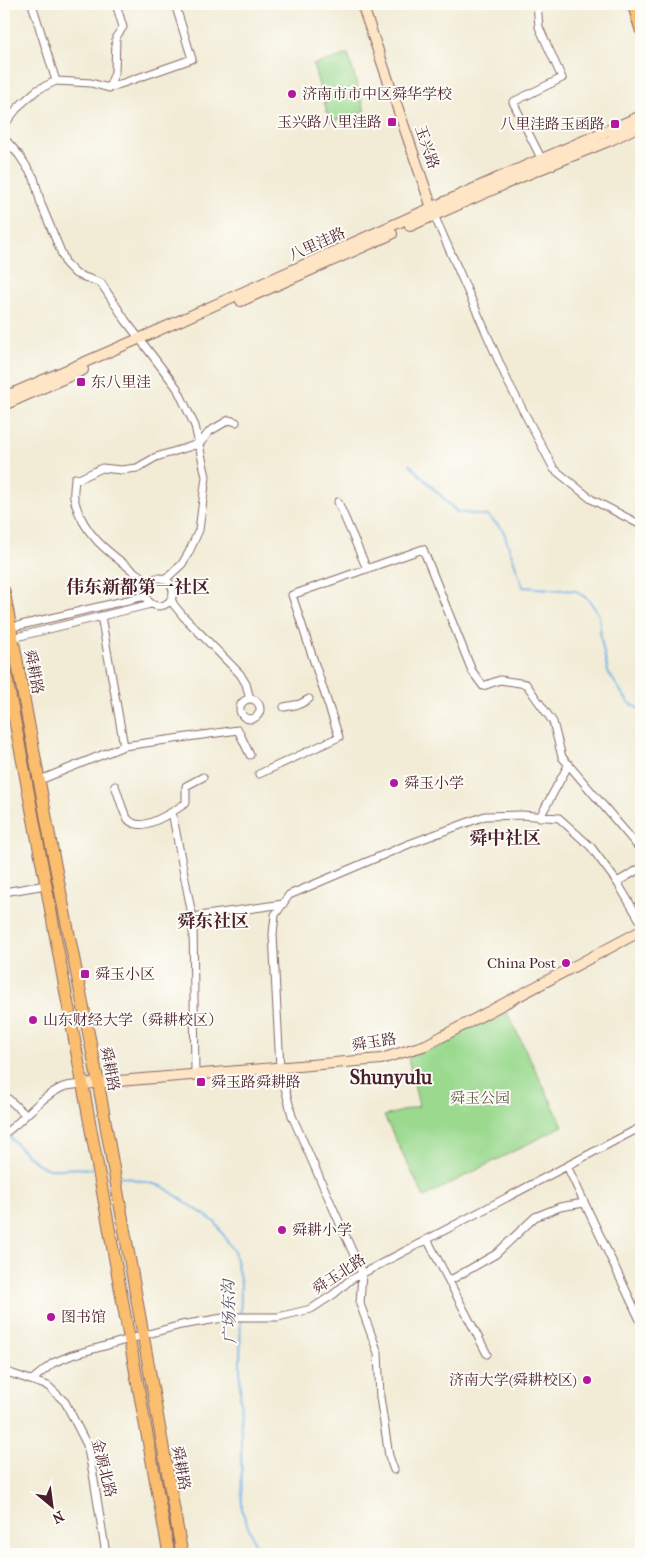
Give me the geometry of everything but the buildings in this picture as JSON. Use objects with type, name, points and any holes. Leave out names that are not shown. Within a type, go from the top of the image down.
[{"type":"main road","name":"玉兴路","points":[[362,4],[433,212]]},
{"type":"main road","points":[[633,4],[641,30]]},
{"type":"main road","name":"八里洼路","points":[[4,397],[142,340],[433,212],[542,160],[641,116]]},
{"type":"main road","name":"八里洼路","points":[[433,212],[611,140],[641,125]]},
{"type":"main road","name":"八里洼路","points":[[4,405],[142,340]]},
{"type":"main road","name":"舜耕路","points":[[4,591],[7,634],[40,780],[98,1082],[182,1554]]},
{"type":"main road","name":"舜耕路","points":[[4,664],[83,1084],[168,1554]]},
{"type":"main road","name":"舜玉路","points":[[83,1084],[381,1059],[419,1048],[641,931]]},
{"type":"street","points":[[32,4],[56,81]]},
{"type":"street","points":[[109,88],[115,72],[116,37],[123,27],[116,4]]},
{"type":"street","points":[[4,125],[37,90],[56,81],[91,83],[109,88],[192,59],[175,4]]},
{"type":"street","points":[[537,4],[540,27],[562,78],[513,102],[542,160]]},
{"type":"street","points":[[4,138],[19,155],[34,178],[41,204],[66,264],[76,274],[102,283],[126,321],[177,388],[195,426],[206,476],[199,530],[182,564],[166,579]]},
{"type":"street","points":[[433,212],[508,382],[554,469],[591,499],[641,524]]},
{"type":"street","points":[[148,582],[106,551],[88,530],[81,518],[74,496],[75,478],[80,478],[102,468],[121,470],[137,468],[156,457],[198,443],[210,431],[229,420],[236,422]]},
{"type":"street","points":[[338,502],[366,569]]},
{"type":"street","points":[[260,774],[339,737],[292,595],[423,549],[472,672],[483,686],[500,680],[526,684],[553,722],[562,757],[641,850]]},
{"type":"street","points":[[7,634],[101,616],[151,604],[164,605],[171,599],[173,590],[170,582],[166,579],[156,577],[145,586],[145,596],[151,604]]},
{"type":"street","points":[[7,634],[145,596]]},
{"type":"street","points":[[171,599],[184,616],[240,674],[246,684],[250,699]]},
{"type":"street","points":[[101,616],[124,746]]},
{"type":"street","points":[[40,780],[124,746],[238,730],[248,719],[256,716],[260,709],[256,701],[250,699],[244,700],[240,706],[242,715],[248,719]]},
{"type":"street","points":[[284,707],[300,704],[309,699]]},
{"type":"street","points":[[238,730],[250,755]]},
{"type":"street","points":[[540,817],[569,764]]},
{"type":"street","points":[[115,786],[126,818],[138,825],[154,823],[186,803],[186,786],[204,776]]},
{"type":"street","points":[[172,812],[193,920],[195,1074]]},
{"type":"street","points":[[394,1470],[389,1456],[380,1397],[378,1353],[360,1304],[362,1273],[292,1116],[280,1068],[273,934],[275,914],[289,895],[409,844],[486,816],[522,815],[559,818],[591,847],[617,882],[641,922]]},
{"type":"street","points":[[617,882],[641,868]]},
{"type":"street","points":[[4,892],[46,885]]},
{"type":"street","points":[[193,920],[199,916],[283,904]]},
{"type":"street","points":[[4,1134],[51,1094],[65,1086],[83,1084]]},
{"type":"street","points":[[4,1095],[26,1115]]},
{"type":"street","name":"舜玉北路","points":[[32,1380],[53,1363],[72,1355],[181,1325],[229,1317],[278,1317],[311,1308],[362,1273],[641,1128]]},
{"type":"street","points":[[567,1166],[640,1320]]},
{"type":"street","points":[[449,1282],[496,1254],[535,1217],[560,1207],[584,1203]]},
{"type":"street","points":[[427,1239],[487,1354]]},
{"type":"street","name":"金源北路","points":[[4,1372],[48,1386],[65,1402],[86,1445],[93,1474],[106,1554]]},
{"type":"green space","points":[[348,54],[365,111],[330,122],[313,65]]},
{"type":"green space","name":"舜玉公园","points":[[505,1008],[563,1126],[424,1197],[384,1116],[419,1106],[408,1058]]},
{"type":"waterway","points":[[410,465],[457,512],[488,516],[503,530],[523,587],[576,591],[589,600],[599,615],[601,639],[608,672],[628,702],[641,710]]},
{"type":"waterway","name":"广场东沟","points":[[7,1134],[27,1154],[45,1168],[82,1168],[93,1170]]},
{"type":"waterway","name":"广场东沟","points":[[120,1176],[162,1186],[215,1222],[234,1251],[241,1284],[242,1511],[259,1554]]},
{"type":"place","name":"济南市市中区舜华学校","points":[[292,94]]},
{"type":"place","name":"玉兴路八里洼路","points":[[392,122]]},
{"type":"place","name":"八里洼路玉函路","points":[[615,124]]},
{"type":"place","name":"东八里洼","points":[[81,382]]},
{"type":"place","name":"舜玉小学","points":[[394,783]]},
{"type":"place","name":"China Post","points":[[566,963]]},
{"type":"place","name":"舜玉小区","points":[[85,974]]},
{"type":"place","name":"山东财经大学（舜耕校区）","points":[[33,1020]]},
{"type":"place","name":"舜玉路舜耕路","points":[[201,1082]]},
{"type":"place","name":"舜耕小学","points":[[282,1230]]},
{"type":"place","name":"图书馆","points":[[51,1317]]},
{"type":"place","name":"济南大学(舜耕校区)","points":[[587,1380]]},
{"type":"district","name":"伟东新都第一社区","points":[[138,587]]},
{"type":"district","name":"舜中社区","points":[[505,838]]},
{"type":"district","name":"舜东社区","points":[[213,921]]},
{"type":"district","name":"Shunyulu","points":[[391,1077]]}]
